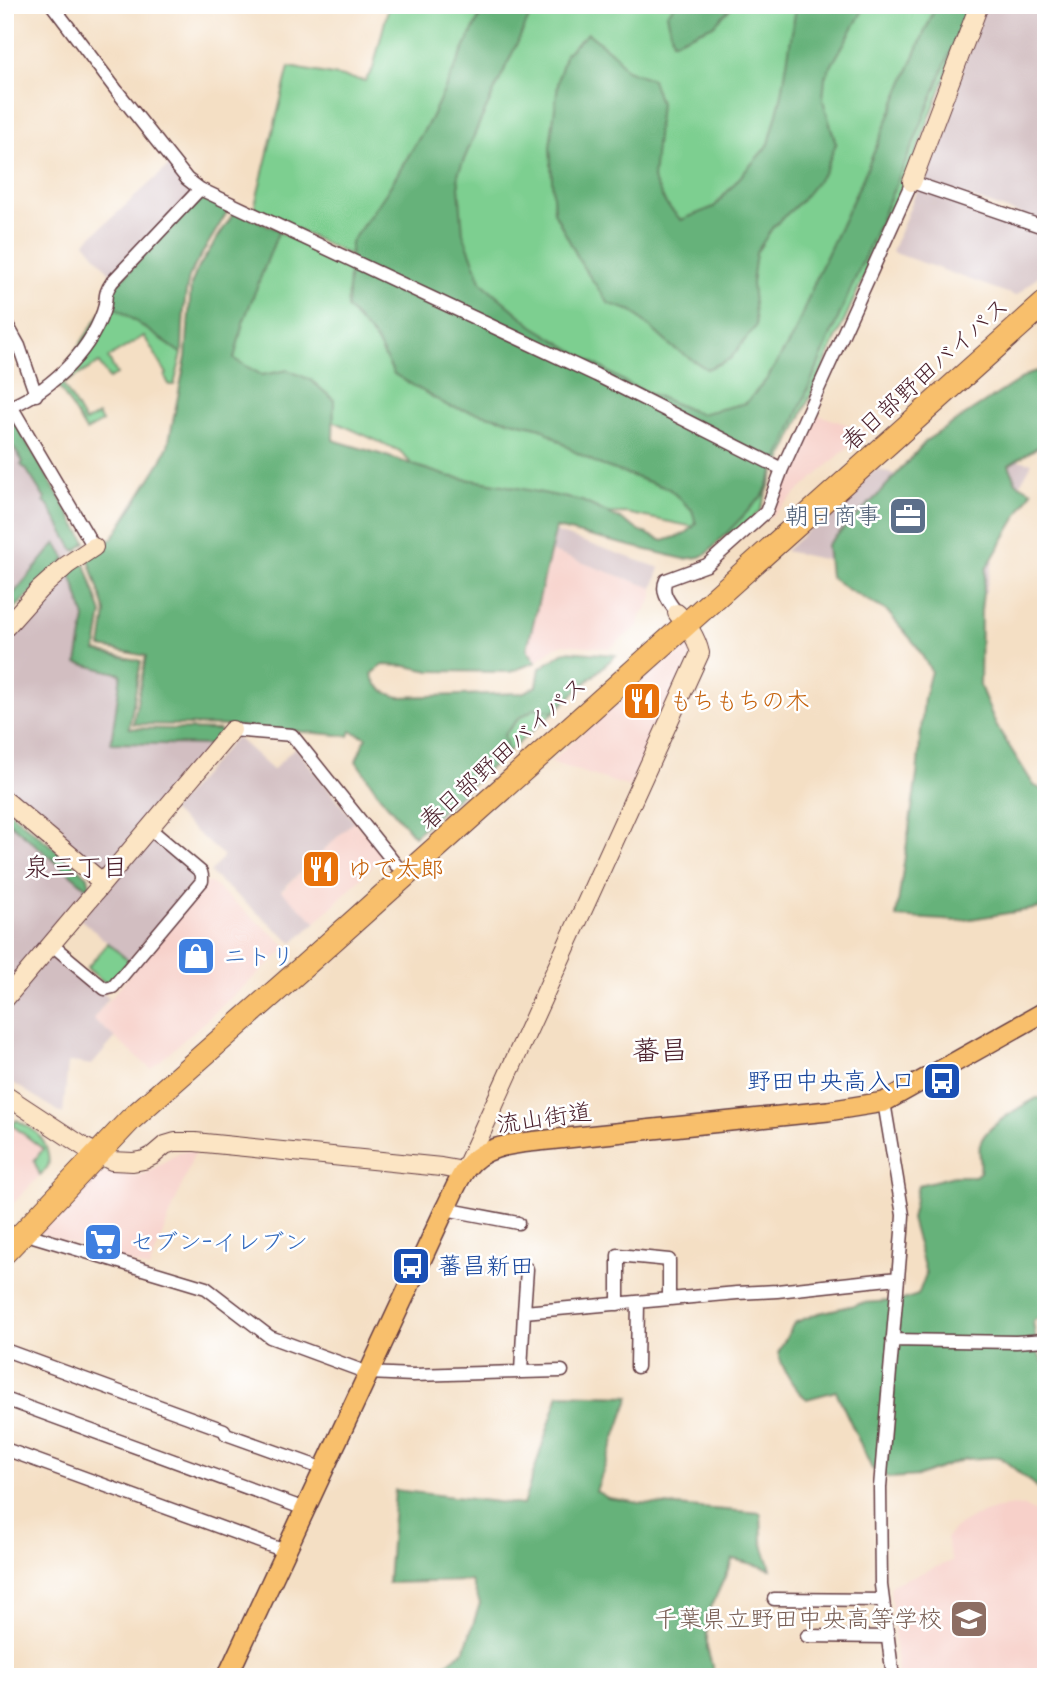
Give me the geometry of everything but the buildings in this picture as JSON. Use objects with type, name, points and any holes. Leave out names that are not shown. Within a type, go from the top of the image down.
[{"type":"highway","name":"春日部野田バイパス","points":[[90,1151],[302,968],[1046,283]]},
{"type":"highway","name":"春日部野田バイパス","points":[[5,1252],[14,1232],[90,1151],[397,865],[1046,302]]},
{"type":"main road","name":"流山街道","points":[[227,1677],[445,1209],[464,1171],[477,1156],[512,1144],[828,1111],[884,1101],[1046,1011]]},
{"type":"street","points":[[52,5],[117,91],[187,178],[200,189],[596,375],[782,469]]},
{"type":"street","points":[[5,1095],[90,1151],[112,1161],[144,1160],[165,1145],[195,1142],[464,1171],[700,653],[696,639],[667,600],[664,585],[666,580],[707,565],[766,512],[782,469],[912,182],[979,5]]},
{"type":"street","points":[[912,182],[1046,228]]},
{"type":"street","points":[[5,628],[38,590],[67,565],[94,547],[8,407],[36,395],[79,356],[104,311],[105,292],[112,282],[200,189]]},
{"type":"street","points":[[5,321],[19,346],[36,395]]},
{"type":"street","points":[[5,999],[232,730],[292,735],[397,865]]},
{"type":"street","points":[[5,800],[103,883]]},
{"type":"street","points":[[51,944],[105,989],[113,987],[202,881],[201,872],[149,828]]},
{"type":"street","points":[[884,1101],[902,1215],[880,1487],[879,1543],[893,1677]]},
{"type":"street","points":[[445,1209],[518,1223]]},
{"type":"street","points":[[14,1232],[206,1288],[270,1337],[368,1373],[413,1375],[562,1371]]},
{"type":"street","points":[[618,1304],[618,1255],[669,1260],[669,1299]]},
{"type":"street","points":[[521,1372],[527,1269]]},
{"type":"street","points":[[524,1312],[898,1278]]},
{"type":"street","points":[[637,1367],[638,1302]]},
{"type":"street","points":[[892,1340],[1046,1340]]},
{"type":"street","points":[[5,1350],[324,1469]]},
{"type":"street","points":[[5,1399],[305,1509]]},
{"type":"street","points":[[5,1449],[285,1551]]},
{"type":"street","points":[[775,1599],[883,1600]]},
{"type":"street","points":[[807,1636],[887,1637]]},
{"type":"shaded area","points":[[985,5],[1046,5],[1046,223],[925,182],[922,176]]},
{"type":"shaded area","points":[[170,165],[195,192],[113,277],[85,242]]},
{"type":"shaded area","points":[[921,190],[1046,233],[1046,269],[1016,296],[892,252],[916,192]]},
{"type":"shaded area","points":[[813,413],[866,431],[769,518],[795,456]]},
{"type":"shaded area","points":[[5,415],[86,542],[5,618]]},
{"type":"shaded area","points":[[1008,458],[1032,463],[1005,512],[985,594],[785,551],[876,469],[988,500]]},
{"type":"shaded area","points":[[555,532],[660,568],[653,588],[550,551]]},
{"type":"shaded area","points":[[550,551],[653,588],[653,598],[639,619],[638,626],[610,648],[564,644],[555,647],[536,662],[526,650]]},
{"type":"shaded area","points":[[70,571],[85,618],[77,663],[121,674],[111,743],[213,745],[106,869],[97,869],[5,793],[5,636]]},
{"type":"shaded area","points":[[686,640],[693,652],[630,787],[550,762]]},
{"type":"shaded area","points":[[236,737],[273,770],[295,747],[354,821],[281,891],[316,922],[293,943],[210,873],[224,856],[171,811]]},
{"type":"shaded area","points":[[5,808],[90,886],[5,989]]},
{"type":"shaded area","points":[[354,821],[381,853],[380,859],[316,922],[281,892]]},
{"type":"shaded area","points":[[150,837],[198,877],[129,961],[80,919]]},
{"type":"shaded area","points":[[206,883],[211,883],[288,947],[151,1069],[93,1019]]},
{"type":"shaded area","points":[[56,954],[109,998],[93,1019],[115,1038],[92,1065],[71,1062],[68,1064],[63,1114],[5,1078],[5,1008],[50,955]]},
{"type":"shaded area","points":[[5,1114],[36,1133],[43,1141],[48,1164],[5,1212]]},
{"type":"shaded area","points":[[196,1149],[149,1269],[36,1232],[89,1179],[107,1172],[134,1176],[145,1174],[180,1152]]},
{"type":"shaded area","name":"千葉県立野田中央高等学校","points":[[1006,1506],[1022,1506],[1046,1518],[1046,1677],[898,1677],[890,1589],[892,1584],[952,1561],[946,1539],[951,1532],[973,1517]]},
{"type":"green space","points":[[389,5],[973,5],[904,184],[781,461],[778,462],[254,209],[289,67],[365,81],[373,69]]},
{"type":"green space","points":[[485,5],[532,5],[528,20],[458,174],[463,233],[482,283],[533,326],[630,385],[700,414],[746,403],[767,379],[794,334],[936,5],[969,5],[915,140],[764,494],[707,554],[699,557],[684,559],[556,528],[527,649],[536,662],[510,672],[430,671],[383,665],[372,674],[382,689],[399,697],[522,693],[537,686],[540,668],[566,651],[616,655],[554,712],[536,708],[519,718],[504,735],[508,752],[414,836],[380,796],[356,761],[366,737],[351,731],[349,736],[237,726],[133,724],[146,656],[101,647],[106,612],[88,557],[118,530],[168,446],[186,357],[191,285],[197,270],[235,211],[279,230],[243,323],[234,359],[262,375],[288,370],[311,380],[334,400],[333,440],[447,476],[582,501],[663,541],[685,534],[696,524],[692,510],[669,489],[598,464],[573,451],[541,428],[448,406],[394,374],[376,340],[347,308],[351,242],[386,193],[430,120]]},
{"type":"green space","points":[[675,5],[734,5],[714,25],[673,42],[667,14]]},
{"type":"green space","points":[[800,5],[866,5],[825,77],[823,100],[836,144],[825,171],[801,201],[773,227],[756,253],[752,283],[756,326],[730,359],[707,369],[672,347],[632,311],[609,304],[583,267],[554,212],[550,147],[559,76],[566,53],[588,33],[615,55],[626,70],[652,79],[660,103],[653,179],[666,204],[681,220],[714,207],[769,144],[782,94],[795,13]]},
{"type":"green space","points":[[198,193],[229,209],[190,274],[182,354],[108,302],[108,295]]},
{"type":"green space","points":[[235,211],[775,470],[760,511],[733,535],[626,513],[590,514],[418,471],[400,451],[211,370],[191,285],[197,270]]},
{"type":"green space","points":[[108,302],[182,354],[174,385],[169,385],[165,376],[167,374],[144,336],[108,358],[117,374],[109,379],[99,363],[63,384],[85,422],[98,415],[102,422],[86,431],[56,381]]},
{"type":"green space","points":[[1046,369],[1046,442],[1009,465],[1016,482],[1032,491],[986,569],[981,610],[980,686],[996,725],[1033,784],[1046,793],[1046,889],[1040,908],[958,921],[896,917],[917,775],[924,698],[931,671],[916,645],[887,611],[830,577],[827,545],[877,496],[927,440],[1030,373]]},
{"type":"green space","points":[[6,414],[12,417],[86,542],[77,551],[73,549],[45,499],[21,465],[23,462],[5,434]]},
{"type":"green space","points":[[56,543],[66,559],[5,618],[5,604]]},
{"type":"green space","points":[[80,563],[85,564],[102,613],[96,651],[141,661],[129,728],[220,730],[221,735],[213,745],[111,743],[121,674],[77,663],[85,618],[70,571]]},
{"type":"green space","points":[[536,708],[554,712],[508,752],[504,735],[519,718]]},
{"type":"green space","points":[[5,808],[88,876],[88,889],[5,819]]},
{"type":"green space","points":[[108,943],[129,961],[110,983],[105,983],[87,968]]},
{"type":"green space","points":[[1037,1098],[1046,1098],[1046,1314],[1033,1321],[1038,1353],[1046,1368],[1046,1495],[1000,1457],[965,1459],[919,1476],[890,1478],[872,1469],[836,1391],[807,1399],[789,1379],[778,1353],[794,1323],[819,1313],[863,1303],[903,1300],[918,1295],[926,1274],[911,1219],[918,1185],[954,1176],[975,1176],[980,1172],[980,1144],[983,1137],[1004,1118]]},
{"type":"green space","points":[[17,1120],[37,1133],[46,1148],[48,1166],[40,1175],[34,1161],[43,1149],[12,1125]]},
{"type":"green space","points":[[559,1394],[630,1396],[596,1491],[608,1498],[640,1503],[761,1513],[762,1541],[771,1569],[733,1559],[707,1616],[707,1648],[715,1677],[436,1677],[438,1670],[465,1649],[480,1603],[471,1581],[388,1583],[395,1490],[523,1505]]},
{"type":"place","name":"朝日商事","points":[[908,516]]},
{"type":"place","name":"もちもちの木","points":[[642,701]]},
{"type":"place","name":"ゆで太郎","points":[[321,869]]},
{"type":"place","name":"ニトリ","points":[[196,956]]},
{"type":"place","name":"野田中央高入口","points":[[942,1081]]},
{"type":"place","name":"セブン-イレブン","points":[[103,1242]]},
{"type":"place","name":"蕃昌新田","points":[[411,1266]]},
{"type":"place","name":"千葉県立野田中央高等学校","points":[[969,1619]]},
{"type":"district","name":"泉三丁目","points":[[76,867]]},
{"type":"district","name":"蕃昌","points":[[660,1050]]}]
